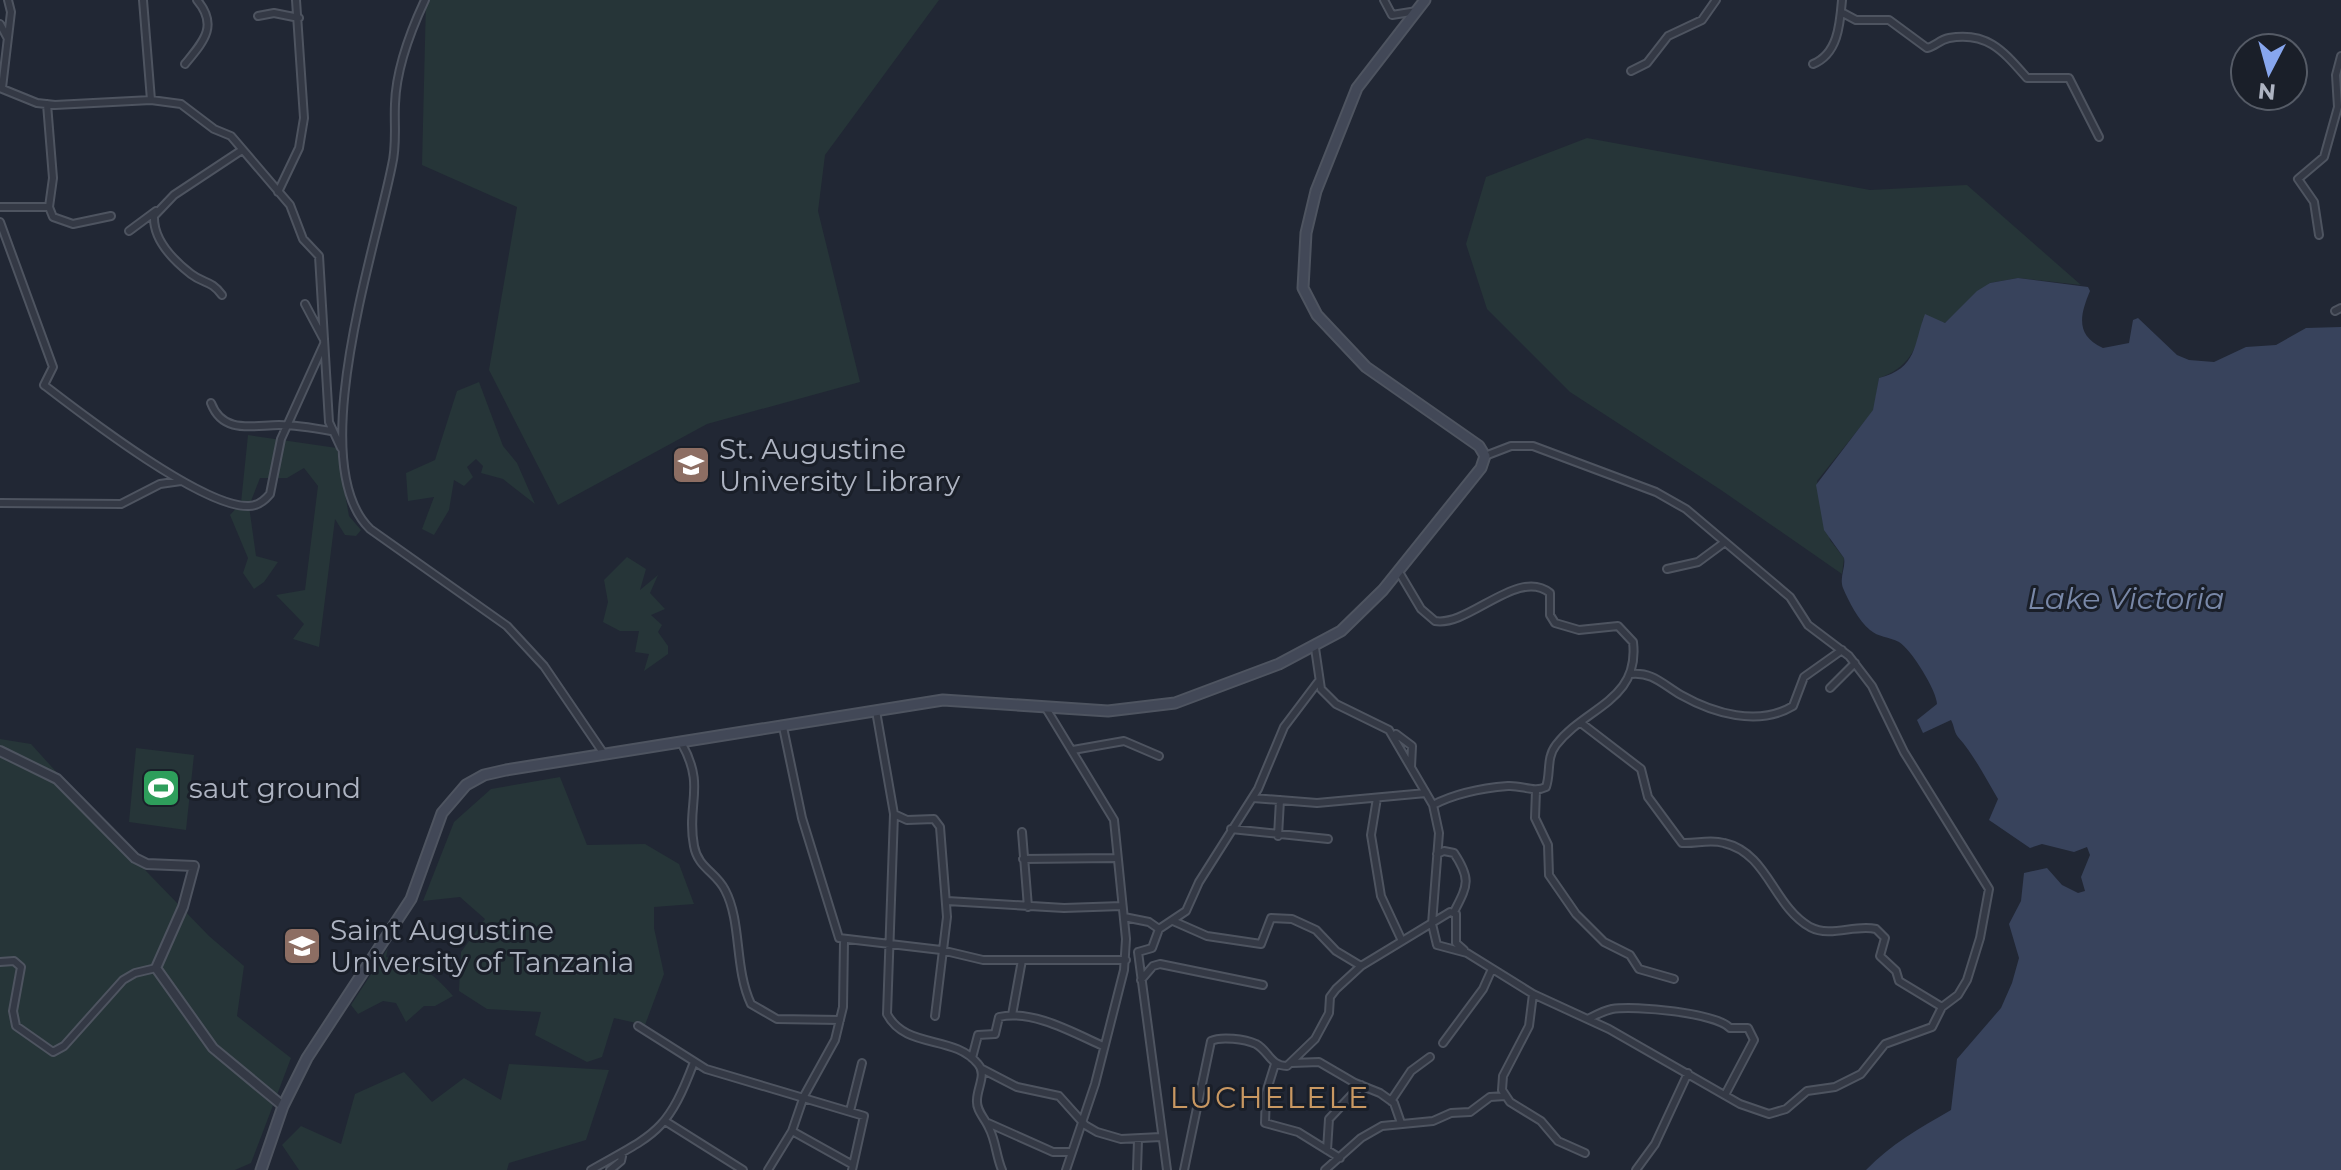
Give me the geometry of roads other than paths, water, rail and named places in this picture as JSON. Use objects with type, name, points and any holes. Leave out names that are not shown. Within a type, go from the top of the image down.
[{"type":"main road","points":[[261,1170],[283,1106],[307,1058],[407,906],[432,835],[454,796],[484,775],[955,699],[1047,710],[1124,711],[1160,707],[1279,664],[1315,648],[1352,622],[1399,572],[1481,468],[1485,456],[1479,446],[1366,367],[1317,315],[1303,288],[1306,233],[1316,191],[1357,88],[1425,0]]},
{"type":"street","points":[[8,0],[11,12],[1,88],[47,104],[151,100],[181,104],[214,129],[231,136],[295,213],[305,242],[319,256],[331,431],[342,449]]},
{"type":"street","points":[[143,0],[151,100]]},
{"type":"street","points":[[185,64],[203,44],[209,28],[207,13],[197,0]]},
{"type":"street","points":[[278,192],[299,148],[304,118],[296,0]]},
{"type":"street","points":[[425,0],[397,75],[393,162],[354,325],[342,449],[351,495],[361,521],[515,633],[544,666],[606,756]]},
{"type":"street","points":[[1384,0],[1392,15],[1417,11]]},
{"type":"street","points":[[1631,71],[1647,63],[1668,36],[1702,20],[1716,0]]},
{"type":"street","points":[[1813,64],[1831,52],[1842,0]]},
{"type":"street","points":[[0,11],[11,12]]},
{"type":"street","points":[[1841,12],[1856,20],[1889,20],[1927,48],[1948,38],[1983,38],[2006,52],[2027,78],[2069,78],[2099,137]]},
{"type":"street","points":[[258,16],[274,13],[299,18]]},
{"type":"street","points":[[0,24],[7,37]]},
{"type":"street","points":[[2319,235],[2314,202],[2298,179],[2324,157],[2338,107],[2336,75],[2341,56]]},
{"type":"street","points":[[47,104],[53,178],[49,207],[53,217],[68,224],[111,216]]},
{"type":"street","points":[[129,231],[184,187],[242,150]]},
{"type":"street","points":[[0,207],[49,207]]},
{"type":"street","points":[[156,211],[155,230],[162,245],[192,275],[211,282],[222,295]]},
{"type":"street","points":[[0,222],[53,367],[44,385],[181,481],[233,503],[258,504],[270,494],[281,439],[324,343],[305,304]]},
{"type":"street","points":[[211,403],[221,418],[242,427],[288,426],[331,431]]},
{"type":"street","points":[[1454,912],[1457,918],[1456,943],[1467,953],[1533,994],[1588,1019],[1725,1095],[1769,1114],[1782,1112],[1807,1091],[1835,1087],[1864,1072],[1885,1044],[1932,1027],[1942,1007],[1958,995],[1967,980],[1984,922],[1988,884],[1904,752],[1881,702],[1855,663],[1808,625],[1790,597],[1686,509],[1656,492],[1541,448],[1511,446],[1485,456]]},
{"type":"street","points":[[0,503],[121,504],[160,484],[181,481]]},
{"type":"street","points":[[1667,569],[1698,562],[1725,542]]},
{"type":"street","points":[[1399,572],[1424,614],[1441,622],[1463,617],[1479,605],[1522,589],[1545,589],[1550,593],[1552,619],[1561,626],[1579,630],[1614,625],[1625,631],[1634,650],[1631,674],[1614,697],[1555,746],[1547,784],[1536,790],[1512,786],[1461,793],[1433,805]]},
{"type":"street","points":[[1315,648],[1318,682],[1336,704],[1389,730],[1412,746],[1411,767],[1433,805],[1439,825],[1432,924],[1437,945],[1467,953]]},
{"type":"street","points":[[1631,674],[1653,675],[1704,706],[1735,716],[1754,716],[1793,706],[1804,677],[1842,650]]},
{"type":"street","points":[[1830,688],[1855,663]]},
{"type":"street","points":[[1126,950],[1138,952],[1152,948],[1159,929],[1186,911],[1231,829],[1253,798],[1278,738],[1318,682]]},
{"type":"street","points":[[1047,710],[1114,820],[1118,837],[1115,858],[1126,950],[1092,1094],[1066,1170]]},
{"type":"street","points":[[876,711],[894,814],[891,944],[885,1005],[892,1023],[918,1039],[955,1048],[972,1058],[982,1069],[1017,1087],[1059,1096],[1081,1120],[1107,1136],[1138,1140],[1161,1137]]},
{"type":"street","points":[[1592,715],[1592,730]]},
{"type":"street","points":[[1581,723],[1641,769],[1648,797],[1682,843],[1711,841],[1745,851],[1763,870],[1781,902],[1819,931],[1876,929],[1885,938],[1880,956],[1883,963],[1895,970],[1899,981],[1942,1007]]},
{"type":"street","points":[[783,727],[812,855],[837,934],[844,941],[941,950],[983,960],[1126,960]]},
{"type":"street","points":[[1073,750],[1124,741],[1159,756]]},
{"type":"street","points":[[682,744],[696,772],[693,842],[696,855],[727,895],[742,981],[751,1004],[777,1019],[840,1020]]},
{"type":"street","points":[[0,751],[57,779],[135,858],[147,864],[194,866],[183,907],[156,968],[123,980],[64,1046],[53,1052],[16,1026],[13,1011],[21,967],[14,961],[0,962]]},
{"type":"street","points":[[1536,790],[1535,818],[1548,845],[1549,875],[1576,914],[1604,942],[1630,955],[1639,969],[1674,979]]},
{"type":"street","points":[[1253,798],[1317,803],[1426,793]]},
{"type":"street","points":[[1377,798],[1371,835],[1381,896],[1402,941]]},
{"type":"street","points":[[1278,836],[1280,800]]},
{"type":"street","points":[[894,814],[907,820],[938,821],[947,901],[935,1016]]},
{"type":"street","points":[[1231,829],[1328,839]]},
{"type":"street","points":[[1022,832],[1028,907]]},
{"type":"street","points":[[1292,1063],[1315,1039],[1327,1018],[1332,994],[1361,966],[1454,912],[1466,892],[1467,882],[1454,853],[1444,851],[1436,854]]},
{"type":"street","points":[[1023,859],[1115,858]]},
{"type":"street","points":[[947,901],[1028,907],[1122,906]]},
{"type":"street","points":[[1124,917],[1149,922],[1159,929]]},
{"type":"street","points":[[1173,921],[1207,936],[1261,944],[1271,918],[1292,919],[1322,933],[1336,951],[1361,966]]},
{"type":"street","points":[[768,1170],[792,1131],[804,1096],[833,1047],[840,1020],[844,941]]},
{"type":"street","points":[[1138,952],[1167,1170]]},
{"type":"street","points":[[1012,1015],[1022,960]]},
{"type":"street","points":[[1141,980],[1153,966],[1160,964],[1263,985]]},
{"type":"street","points":[[156,968],[213,1048],[283,1106]]},
{"type":"street","points":[[1443,1043],[1483,989],[1492,969]]},
{"type":"street","points":[[1505,1096],[1501,1081],[1529,1026],[1533,994]]},
{"type":"street","points":[[1588,1019],[1608,1010],[1645,1008],[1719,1019],[1730,1028],[1748,1028],[1754,1040],[1725,1095]]},
{"type":"street","points":[[972,1058],[978,1035],[995,1034],[999,1017],[1012,1015],[1047,1023],[1103,1046]]},
{"type":"street","points":[[638,1026],[706,1069],[804,1096],[866,1119],[852,1167],[792,1131]]},
{"type":"street","points":[[1184,1170],[1211,1041],[1217,1038],[1255,1044],[1275,1064],[1319,1062],[1391,1101],[1401,1123]]},
{"type":"street","points":[[1391,1101],[1407,1076],[1430,1057]]},
{"type":"street","points":[[591,1170],[650,1137],[665,1121],[694,1062]]},
{"type":"street","points":[[850,1111],[862,1063]]},
{"type":"street","points":[[1275,1064],[1266,1093],[1265,1123],[1298,1132],[1340,1158]]},
{"type":"street","points":[[689,1075],[706,1069]]},
{"type":"street","points":[[982,1069],[977,1105],[1002,1170]]},
{"type":"street","points":[[1636,1170],[1655,1144],[1688,1073]]},
{"type":"street","points":[[1327,1150],[1329,1119],[1361,1085]]},
{"type":"street","points":[[1325,1170],[1374,1130],[1401,1123],[1433,1121],[1451,1113],[1470,1112],[1490,1097],[1505,1096],[1537,1117],[1558,1141],[1585,1153]]},
{"type":"street","points":[[665,1121],[743,1170]]},
{"type":"street","points":[[986,1122],[1053,1152],[1070,1152]]},
{"type":"street","points":[[1137,1170],[1138,1140]]},
{"type":"street","points":[[610,1170],[621,1161],[623,1152]]},
{"type":"water","name":"Lake Victoria","points":[[2018,278],[2088,287],[2090,291],[2082,324],[2088,337],[2103,348],[2129,343],[2133,320],[2138,318],[2177,355],[2189,360],[2214,362],[2246,347],[2276,345],[2306,328],[2341,327],[2341,1170],[1866,1170],[1896,1144],[1951,1110],[1957,1059],[2001,1008],[2012,983],[2019,958],[2009,924],[2021,901],[2024,873],[2047,868],[2062,885],[2078,893],[2085,891],[2081,877],[2090,855],[2087,847],[2074,852],[2042,844],[2030,848],[1989,820],[1998,799],[1957,735],[1951,720],[1923,733],[1917,720],[1937,704],[1933,690],[1904,646],[1873,632],[1854,610],[1842,584],[1844,558],[1824,530],[1816,485],[1873,410],[1879,378],[1892,374],[1908,362],[1925,314],[1945,323],[1977,291],[1990,283]]},
{"type":"place","name":"St. Augustine University Library","points":[[691,465]]},
{"type":"place","name":"saut ground","points":[[161,788]]},
{"type":"place","name":"Saint Augustine University of Tanzania","points":[[302,946]]},
{"type":"district","name":"LUCHELELE","points":[[1270,1097]]}]
